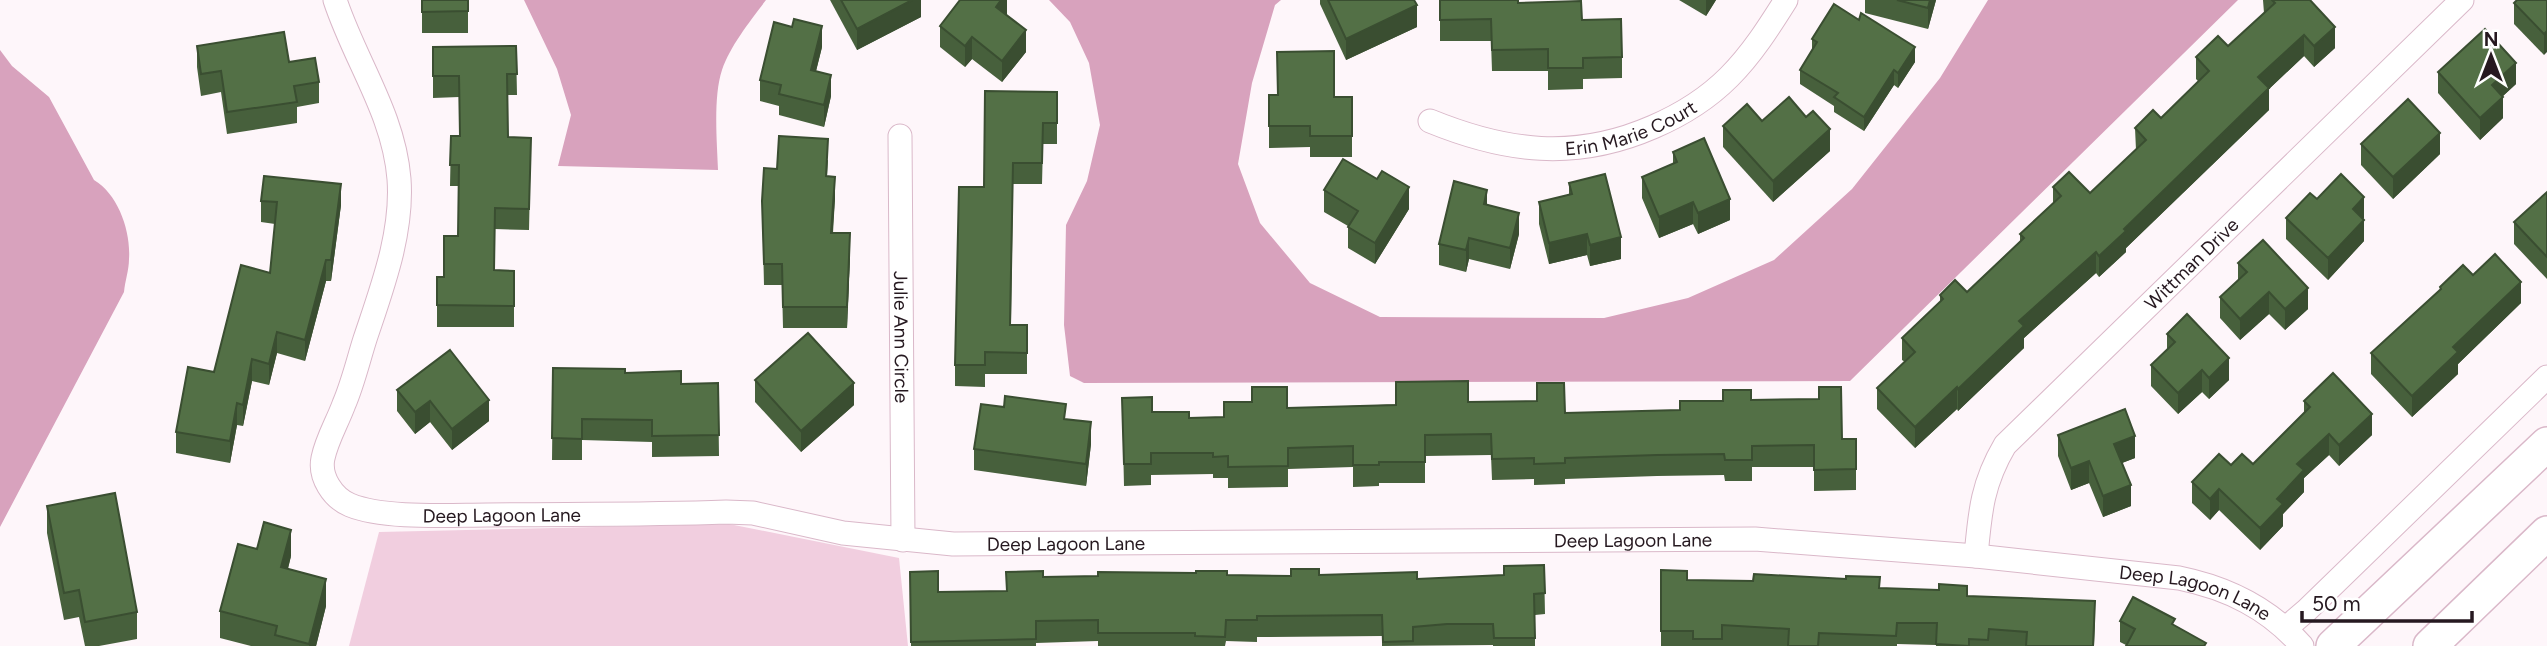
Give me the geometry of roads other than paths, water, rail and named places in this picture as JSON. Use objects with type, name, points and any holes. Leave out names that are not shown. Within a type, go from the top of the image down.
[{"type":"main road","points":[[2333,646],[2547,444]]},
{"type":"main road","points":[[2430,646],[2547,533]]},
{"type":"street","name":"Deep Lagoon Lane","points":[[335,0],[384,116],[395,149],[399,180],[396,232],[380,293],[322,462],[329,489],[349,505],[391,512],[464,515],[754,513],[843,533],[953,544],[1755,540],[1976,556],[2179,578],[2210,584],[2261,609],[2286,628],[2302,646]]},
{"type":"street","name":"Erin Marie Court","points":[[1430,121],[1481,139],[1530,148],[1585,148],[1626,138],[1689,109],[1727,79],[1760,42],[1787,0]]},
{"type":"street","name":"Wittman Drive","points":[[1976,556],[1984,493],[1991,470],[2005,444],[2462,0]]},
{"type":"street","name":"Julie Ann Circle","points":[[900,136],[903,540]]},
{"type":"street","points":[[2286,628],[2547,377]]}]
